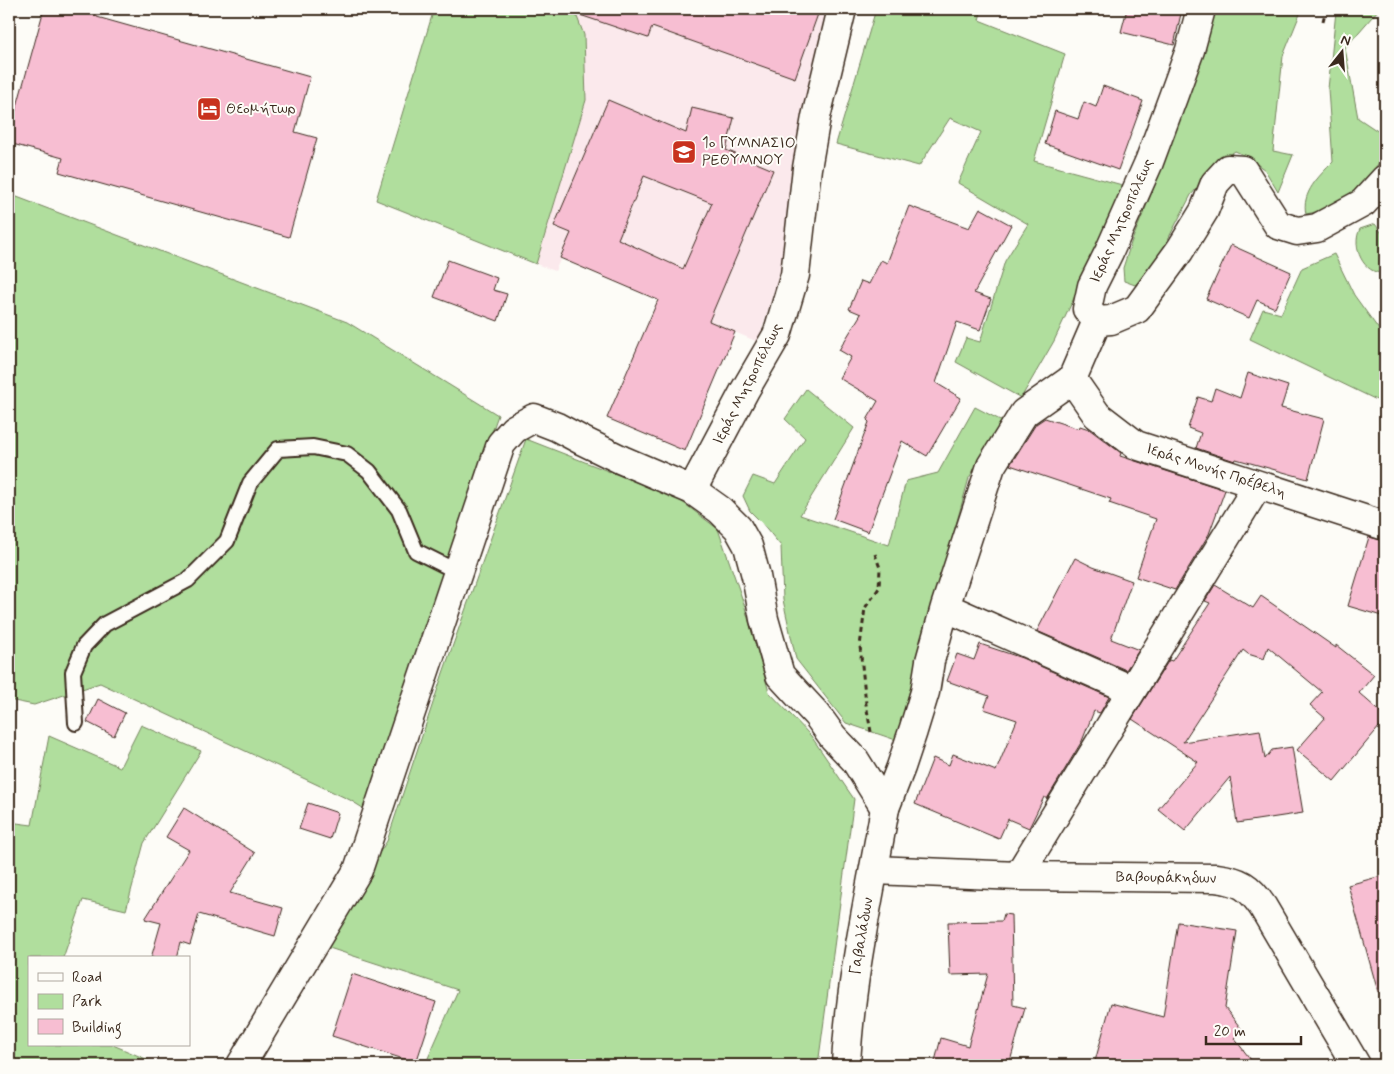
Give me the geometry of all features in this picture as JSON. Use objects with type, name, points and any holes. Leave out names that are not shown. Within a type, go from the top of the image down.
[{"type":"street","name":"Ιεράς Μητροπόλεως","points":[[692,490],[745,390],[777,335],[795,275],[802,229],[807,168],[816,117],[842,9]]},
{"type":"street","name":"Ιεράς Μητροπόλεως","points":[[1097,321],[1087,310],[1092,286],[1149,162],[1190,50],[1201,9]]},
{"type":"street","points":[[1072,379],[1097,321],[1111,320],[1137,309],[1180,250],[1204,211],[1215,183],[1228,169],[1243,170],[1278,225],[1297,231],[1317,228],[1363,203],[1385,179]]},
{"type":"street","name":"Ιεράς Μονής Πρέβελη","points":[[1072,379],[1097,415],[1136,445],[1385,526]]},
{"type":"street","name":"Γαβαλάδων","points":[[846,1065],[848,1023],[854,979],[885,808],[918,715],[944,607],[991,466],[1024,413],[1072,379]]},
{"type":"street","points":[[241,1065],[358,870],[501,444],[514,429],[534,418],[557,427],[622,460],[692,490],[720,510],[738,528],[748,546],[764,619],[780,675],[817,714],[833,736],[855,760],[885,808]]},
{"type":"street","points":[[1018,876],[1258,485]]},
{"type":"street","points":[[944,607],[1132,690]]},
{"type":"street","name":"Βαβουράκηδων","points":[[874,870],[1018,876],[1216,878],[1234,880],[1244,886],[1264,907],[1356,1065]]},
{"type":"lane","points":[[76,723],[73,672],[84,646],[105,624],[188,580],[226,541],[250,482],[278,449],[313,447],[346,454],[369,471],[399,510],[416,551],[458,572]]},
{"type":"path","points":[[1323,21],[1326,9]]},
{"type":"path","points":[[855,760],[874,746],[866,704],[860,646],[865,608],[879,588],[880,568],[875,554]]},
{"type":"shaded area","name":"1ο ΓΥΜΝΑΣΙΟ ΡΕΘΥΜΝΟΥ","points":[[574,9],[830,9],[786,252],[758,342],[561,258],[555,271],[536,264],[586,100],[584,35]]},
{"type":"green space","points":[[434,9],[574,9],[584,35],[586,100],[536,264],[376,200]]},
{"type":"green space","points":[[876,9],[982,9],[979,20],[1065,54],[1034,161],[1126,186],[1054,341],[1021,398],[956,362],[966,338],[980,342],[1005,261],[1028,224],[958,183],[981,132],[950,118],[919,166],[836,144]]},
{"type":"green space","points":[[1211,9],[1302,9],[1283,56],[1273,151],[1293,155],[1278,192],[1265,170],[1246,156],[1235,151],[1218,163],[1191,195],[1154,266],[1135,285],[1124,281],[1123,268],[1131,243],[1157,180],[1190,83]]},
{"type":"green space","points":[[1331,9],[1379,9],[1345,48],[1358,118],[1385,136],[1385,147],[1372,173],[1353,192],[1330,206],[1306,214],[1306,199],[1312,185],[1333,162],[1328,89],[1336,11]]},
{"type":"green space","points":[[9,194],[347,322],[498,415],[418,648],[366,810],[350,800],[100,683],[34,705],[9,700]]},
{"type":"green space","points":[[1375,224],[1385,237],[1385,273],[1371,269],[1365,264],[1358,251],[1357,243],[1360,229]]},
{"type":"green space","points":[[1334,254],[1354,295],[1385,338],[1385,404],[1250,339],[1263,309],[1281,314],[1302,268]]},
{"type":"green space","points":[[806,389],[854,428],[800,515],[889,545],[906,481],[938,473],[975,407],[1002,421],[969,478],[896,740],[846,723],[796,659],[783,600],[781,546],[750,511],[743,496],[753,476],[775,484],[805,438],[785,419]]},
{"type":"green space","points":[[526,439],[677,498],[718,529],[744,604],[769,692],[811,736],[854,799],[818,1065],[425,1065],[458,990],[320,945],[387,841],[443,673]]},
{"type":"green space","points":[[141,725],[201,751],[144,843],[126,910],[83,900],[64,956],[28,956],[28,1046],[115,1046],[160,1065],[9,1065],[9,822],[32,825],[49,736],[120,767]]},
{"type":"building","points":[[44,9],[100,9],[97,17],[310,77],[295,132],[317,138],[289,237],[59,172],[63,158],[9,143],[9,135]]},
{"type":"building","points":[[575,9],[802,9],[818,14],[795,78],[652,27],[648,38],[574,13]]},
{"type":"building","points":[[1127,9],[1182,9],[1174,45],[1121,32]]},
{"type":"building","points":[[1103,86],[1143,101],[1118,170],[1045,144],[1055,111],[1078,119],[1084,102],[1096,107]]},
{"type":"building","points":[[608,100],[686,133],[692,108],[734,118],[726,150],[773,170],[709,321],[735,332],[685,451],[607,418],[658,300],[560,258],[571,233],[554,226]],"holes":[[[644,176],[712,203],[683,269],[618,239]]]},
{"type":"building","points":[[909,206],[969,228],[980,208],[1011,225],[974,293],[991,299],[980,330],[957,322],[936,383],[961,398],[927,456],[902,441],[868,532],[833,519],[869,422],[867,420],[878,401],[839,378],[851,357],[839,350],[861,314],[849,309],[861,281],[869,284],[881,260],[887,263]]},
{"type":"building","points":[[1231,245],[1291,272],[1275,308],[1257,300],[1249,318],[1206,299]]},
{"type":"building","points":[[448,260],[497,278],[493,290],[507,294],[498,321],[434,297]]},
{"type":"building","points":[[1248,373],[1288,386],[1281,408],[1324,419],[1308,479],[1236,459],[1235,461],[1196,448],[1201,433],[1188,428],[1198,397],[1211,401],[1215,388],[1240,398]]},
{"type":"building","points":[[1045,418],[1079,429],[1080,426],[1089,429],[1121,453],[1120,456],[1225,490],[1209,534],[1175,590],[1136,577],[1156,519],[1109,503],[1111,499],[1010,465],[1036,424]]},
{"type":"building","points":[[1369,537],[1385,541],[1385,617],[1348,606]]},
{"type":"building","points":[[1075,558],[1093,567],[1132,581],[1111,639],[1139,650],[1126,670],[1037,631]]},
{"type":"building","points":[[1215,585],[1253,608],[1261,596],[1336,648],[1336,645],[1374,675],[1359,693],[1385,716],[1385,720],[1334,781],[1297,750],[1325,718],[1310,705],[1322,692],[1268,647],[1264,659],[1248,654],[1243,650],[1183,742],[1260,730],[1265,759],[1272,750],[1292,747],[1303,813],[1237,823],[1230,777],[1185,831],[1158,809],[1198,762],[1132,719],[1169,660],[1172,661],[1210,603],[1205,601]]},
{"type":"building","points":[[980,644],[1022,658],[1109,697],[1100,713],[1094,711],[1082,741],[1047,799],[1044,797],[1029,828],[1008,819],[999,839],[915,804],[933,758],[949,765],[953,754],[996,771],[1017,720],[984,709],[989,696],[947,681],[957,654],[974,660]]},
{"type":"building","points":[[98,699],[125,713],[114,736],[87,722]]},
{"type":"building","points":[[308,803],[338,813],[330,839],[299,829]]},
{"type":"building","points":[[184,808],[255,853],[230,893],[283,908],[275,936],[199,914],[190,945],[181,942],[178,956],[152,956],[161,923],[145,919],[189,850],[166,837]]},
{"type":"building","points":[[1385,875],[1385,991],[1378,992],[1348,885]]},
{"type":"building","points":[[1004,914],[1011,915],[1013,1005],[1025,1008],[1009,1065],[934,1065],[941,1038],[968,1046],[988,974],[950,975],[948,922],[1002,921]]},
{"type":"building","points":[[1178,922],[1237,931],[1225,1008],[1243,1031],[1234,1038],[1255,1065],[1094,1065],[1111,1003],[1163,1017]]},
{"type":"building","points":[[352,974],[436,1002],[416,1063],[332,1036]]},
{"type":"place","name":"Θεομήτωρ","points":[[209,109]]},
{"type":"place","name":"1ο ΓΥΜΝΑΣΙΟ ΡΕΘΥΜΝΟΥ","points":[[684,152]]}]
